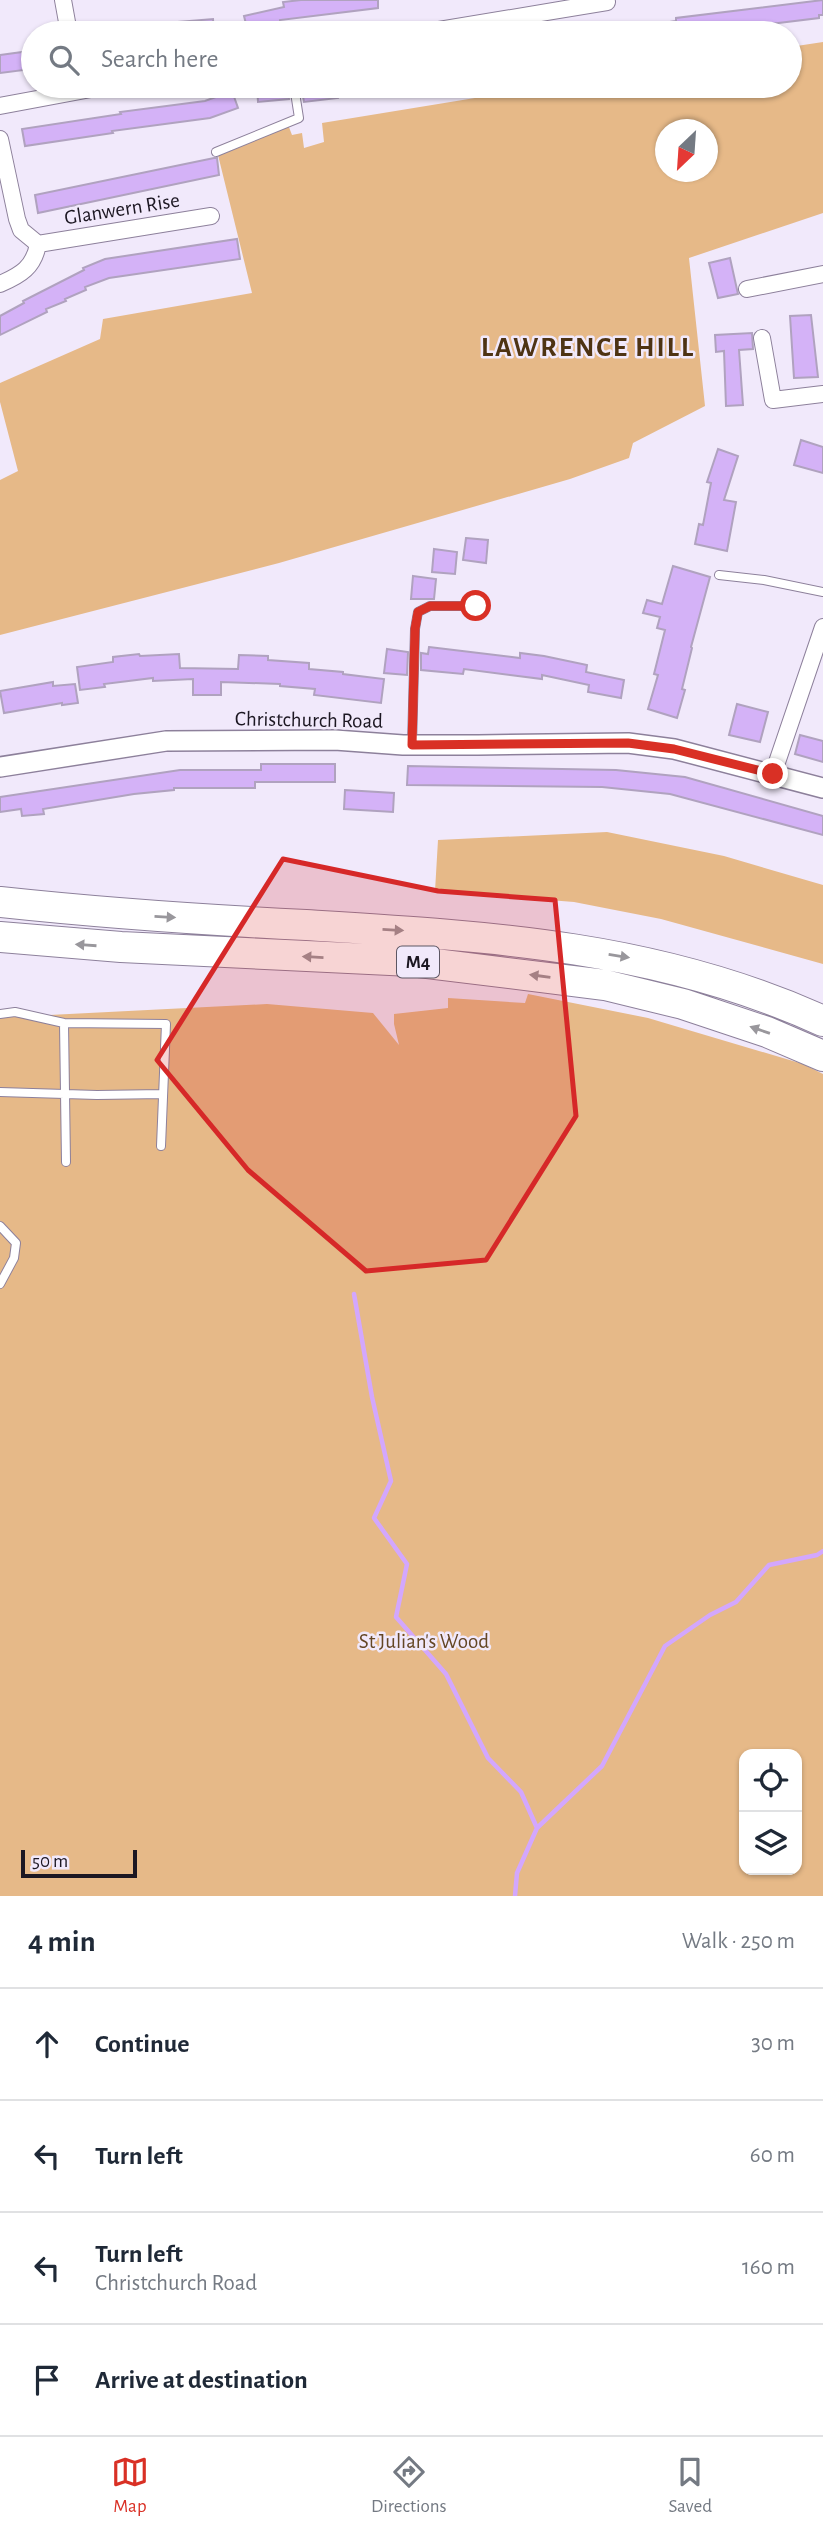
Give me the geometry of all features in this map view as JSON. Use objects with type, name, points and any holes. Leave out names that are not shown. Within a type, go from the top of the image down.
[{"type":"highway","name":"M4","points":[[0,902],[118,915],[425,932],[511,940],[628,957],[708,977],[784,1003],[823,1021]]},
{"type":"highway","name":"M4","points":[[0,937],[121,947],[411,961],[592,983],[683,1004],[767,1032],[823,1056]]},
{"type":"street","points":[[63,0],[67,21]]},
{"type":"street","points":[[492,21],[611,1]]},
{"type":"street","points":[[0,106],[35,98]]},
{"type":"street","name":"Glanwern Rise","points":[[0,139],[17,219],[21,230],[38,244],[211,216]]},
{"type":"street","name":"Glanwern Rise","points":[[0,284],[26,271],[36,258],[38,244]]},
{"type":"street","points":[[747,289],[823,274]]},
{"type":"street","points":[[762,338],[773,400],[823,394]]},
{"type":"street","points":[[773,774],[823,627]]},
{"type":"street","name":"Christchurch Road","points":[[0,767],[166,741],[335,740],[412,745],[628,743],[674,749],[823,788]]},
{"type":"lane","points":[[216,152],[299,118],[296,98]]},
{"type":"lane","points":[[719,575],[764,580],[823,592]]},
{"type":"lane","points":[[412,745],[415,629],[418,612],[430,606],[476,606]]},
{"type":"lane","points":[[0,1014],[15,1012],[64,1023],[166,1024],[161,1146]]},
{"type":"lane","points":[[64,1023],[66,1162]]},
{"type":"lane","points":[[0,1093],[163,1094]]},
{"type":"lane","points":[[0,1226],[16,1243],[14,1258],[0,1284]]},
{"type":"highlighted area","points":[[283,859],[438,891],[555,900],[576,1116],[486,1260],[366,1271],[248,1170],[157,1060]]},
{"type":"green space","points":[[823,42],[823,213],[689,258],[705,406],[633,443],[629,458],[570,479],[279,563],[0,635],[0,480],[18,471],[0,402],[0,383],[100,339],[103,319],[252,293],[217,151],[287,122],[292,135],[302,133],[304,148],[324,142],[322,123],[475,98],[802,98],[802,45]]},
{"type":"green space","points":[[607,832],[724,856],[823,885],[823,964],[661,919],[574,902],[435,891],[438,840]]},
{"type":"green space","name":"St Julian's Wood","points":[[528,994],[648,1018],[803,1064],[823,1074],[823,1896],[0,1896],[0,1010],[10,1017],[267,1004],[373,1013],[399,1045],[394,1014],[448,1008],[448,998],[525,1003]]},
{"type":"building","points":[[378,0],[378,8],[280,21],[245,21],[244,16],[284,7],[283,2]]},
{"type":"building","points":[[823,0],[823,15],[819,15],[819,18],[795,21],[676,21],[676,18]]},
{"type":"building","points":[[21,52],[21,70],[0,73],[0,55]]},
{"type":"building","points":[[213,98],[234,98],[238,108],[210,118],[25,146],[22,129]]},
{"type":"building","points":[[258,98],[289,98],[289,99],[258,102]]},
{"type":"building","points":[[303,98],[338,98],[304,102]]},
{"type":"building","points":[[217,158],[219,175],[38,213],[35,195]]},
{"type":"building","points":[[237,239],[240,259],[109,278],[85,287],[86,290],[0,335],[0,316],[24,303],[23,301],[84,270],[83,268],[105,259]]},
{"type":"building","points":[[730,258],[738,294],[718,298],[709,263]]},
{"type":"building","points":[[811,315],[818,377],[794,378],[790,316]]},
{"type":"building","points":[[752,333],[753,349],[739,350],[743,405],[726,406],[724,351],[716,352],[715,335]]},
{"type":"building","points":[[801,440],[823,447],[823,473],[794,465]]},
{"type":"building","points":[[718,449],[738,456],[724,500],[736,502],[727,551],[695,544],[699,524],[703,525],[711,483],[707,482]]},
{"type":"building","points":[[466,538],[488,540],[486,563],[463,560]]},
{"type":"building","points":[[434,549],[457,552],[455,574],[432,572]]},
{"type":"building","points":[[673,566],[710,577],[691,647],[682,689],[685,690],[677,718],[648,709],[658,675],[654,674],[665,630],[657,628],[660,617],[643,613],[647,600],[662,604]]},
{"type":"building","points":[[413,576],[436,579],[434,599],[411,599]]},
{"type":"building","points":[[429,647],[520,658],[520,653],[587,665],[586,672],[624,680],[621,698],[588,692],[589,685],[542,675],[542,679],[464,669],[463,674],[421,670],[421,653],[428,654]]},
{"type":"building","points":[[387,649],[408,652],[407,675],[384,673]]},
{"type":"building","points":[[179,654],[180,668],[238,669],[239,655],[268,656],[268,660],[309,663],[309,669],[384,679],[381,703],[314,695],[315,689],[280,684],[221,682],[221,695],[193,695],[193,679],[153,681],[153,678],[80,690],[77,667],[113,662],[113,657]]},
{"type":"building","points":[[53,682],[53,686],[75,684],[78,703],[62,703],[4,713],[0,691]]},
{"type":"building","points":[[737,704],[768,712],[760,742],[729,735]]},
{"type":"building","points":[[800,735],[823,741],[823,762],[795,754]]},
{"type":"building","points":[[261,764],[335,764],[335,782],[255,782],[255,788],[174,788],[43,809],[44,814],[22,816],[21,809],[0,812],[0,797],[180,770],[261,770]]},
{"type":"building","points":[[408,766],[616,770],[685,777],[823,816],[823,835],[670,794],[602,787],[407,785]]},
{"type":"building","points":[[345,790],[394,793],[393,812],[344,809]]},
{"type":"waterway","points":[[354,1294],[372,1397],[391,1481],[374,1518],[407,1564],[396,1617],[446,1674],[488,1758],[521,1792],[537,1828],[517,1873],[515,1896]]},
{"type":"waterway","points":[[537,1828],[602,1766],[665,1646],[710,1615],[736,1602],[769,1565],[817,1555],[823,1551]]},
{"type":"district","name":"LAWRENCE HILL","points":[[588,348]]},
{"type":"route","points":[[476,606],[430,606],[418,612],[415,629],[412,745],[628,743],[674,749],[773,774]]}]
